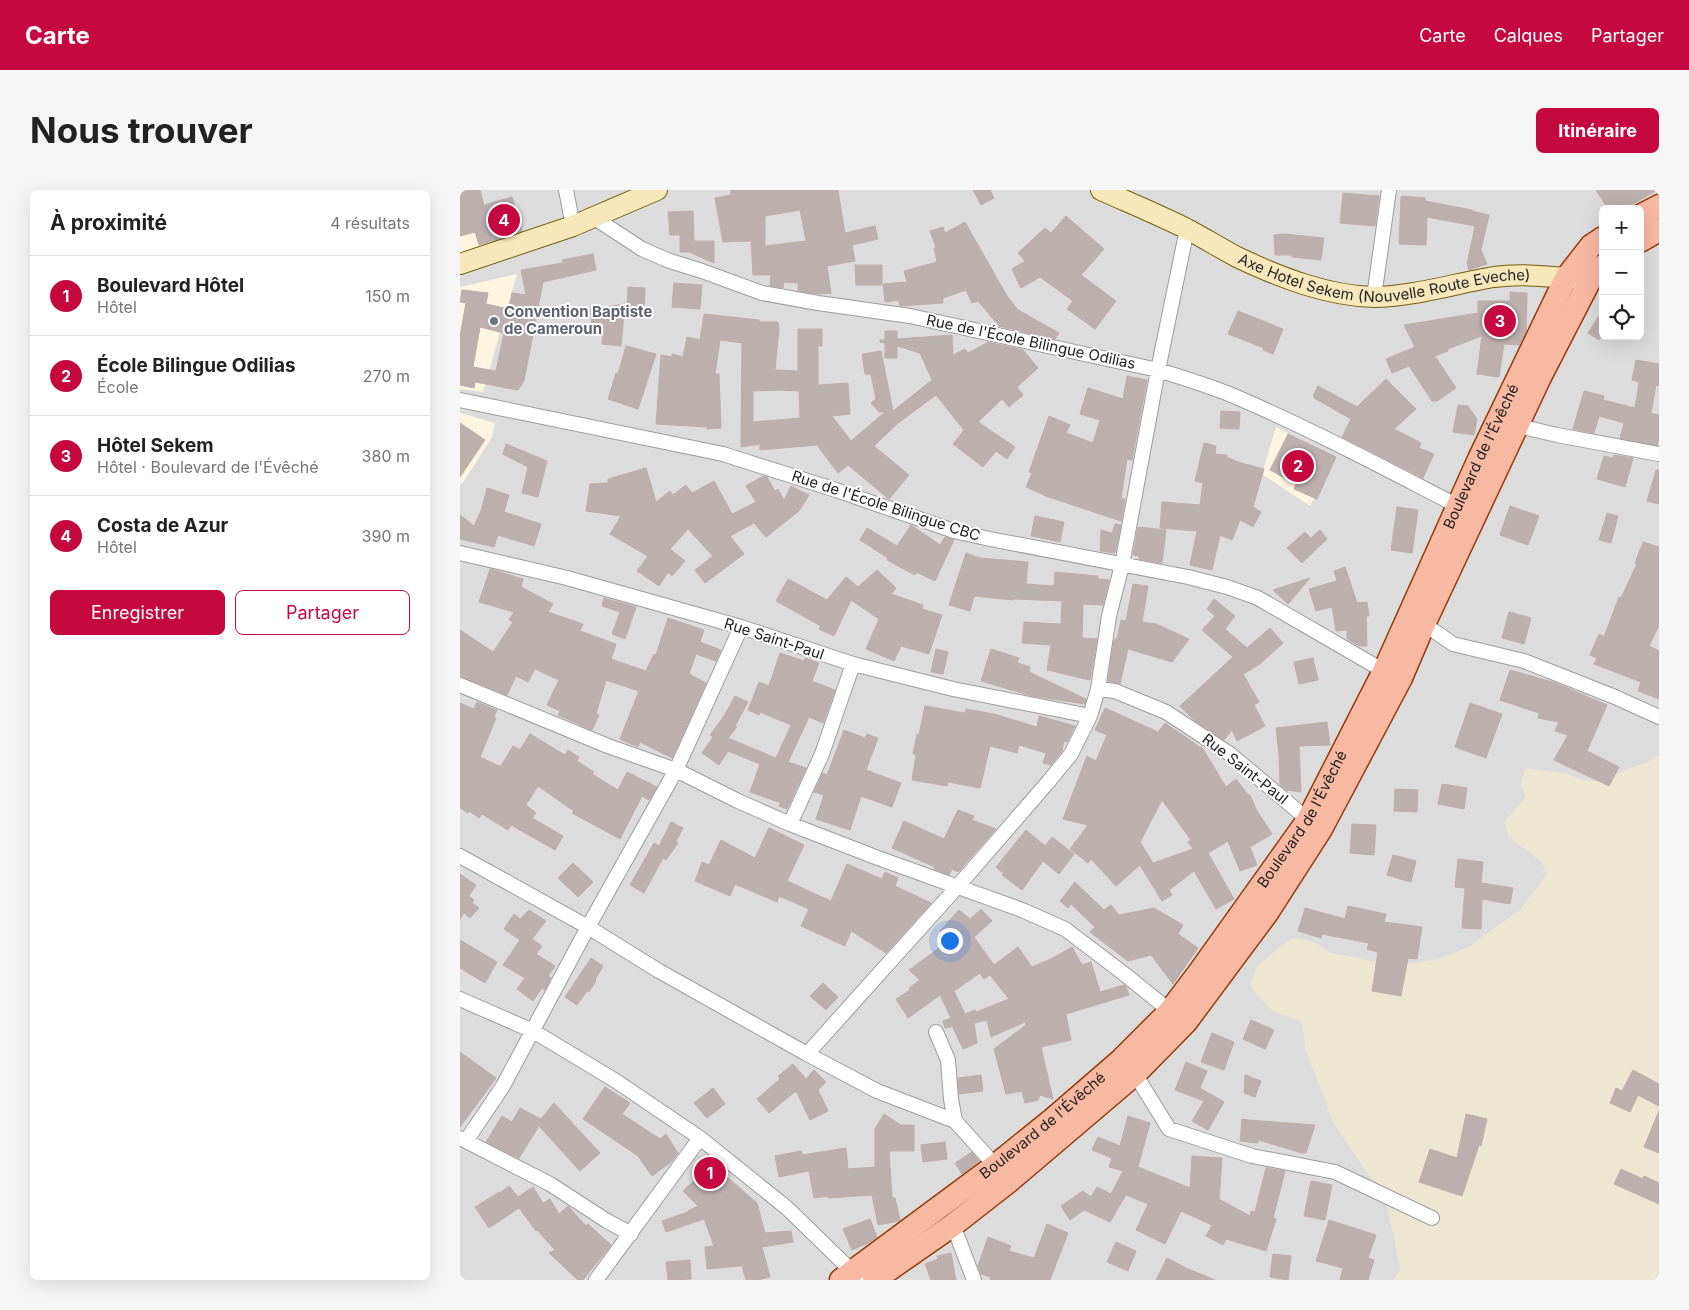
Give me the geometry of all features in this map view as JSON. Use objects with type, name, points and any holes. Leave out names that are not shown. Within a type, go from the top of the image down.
[{"type":"main road","points":[[1644,214],[1659,206]]},
{"type":"main road","points":[[1644,239],[1659,230]]},
{"type":"main road","name":"Boulevard de l'Évêché","points":[[1314,824],[1479,459],[1566,278],[1591,246],[1599,241]]},
{"type":"main road","name":"Boulevard de l'Évêché","points":[[852,1277],[1002,1174],[1135,1074],[1178,1017],[1267,913],[1314,824],[1401,678],[1424,624],[1540,377],[1597,273]]},
{"type":"main road","name":"Boulevard de l'Évêché","points":[[874,1280],[953,1225],[1002,1174],[1120,1061],[1178,1017]]},
{"type":"street","points":[[566,190],[573,226]]},
{"type":"street","points":[[460,264],[573,226],[658,190]]},
{"type":"street","name":"Axe Hotel Sekem (Nouvelle Route Eveche)","points":[[1101,190],[1187,229],[1236,256],[1304,284],[1339,292],[1374,297],[1402,294],[1496,277],[1566,278],[1597,273]]},
{"type":"street","points":[[1374,297],[1389,190]]},
{"type":"street","name":"Rue de l'École Bilingue Odilias","points":[[593,218],[650,253],[762,293],[818,304],[910,316],[1158,370],[1234,396],[1458,506]]},
{"type":"street","points":[[807,1054],[958,886],[1071,754],[1090,716],[1098,689],[1109,616],[1122,565],[1158,370],[1187,229]]},
{"type":"street","name":"Rue de l'École Bilingue CBC","points":[[460,400],[723,454],[836,490],[954,531],[1226,586],[1258,598],[1384,671]]},
{"type":"street","points":[[1518,426],[1659,454]]},
{"type":"street","name":"Rue Saint-Paul","points":[[460,553],[567,578],[741,627],[853,664],[954,689],[1090,716]]},
{"type":"street","points":[[1424,624],[1452,644],[1524,661],[1615,696],[1659,717]]},
{"type":"street","points":[[631,1234],[607,1221],[550,1184],[463,1139],[503,1086],[588,927],[676,770],[741,627]]},
{"type":"street","points":[[790,824],[822,754],[853,664]]},
{"type":"street","points":[[460,685],[608,746],[676,770],[790,824],[1022,910],[1065,930],[1178,1017]]},
{"type":"street","name":"Rue Saint-Paul","points":[[1098,689],[1115,691],[1166,712],[1230,754],[1314,824]]},
{"type":"street","points":[[460,856],[588,927],[660,971],[807,1054],[877,1091],[955,1121],[1002,1174]]},
{"type":"street","points":[[460,999],[533,1031],[616,1081],[700,1138],[787,1208],[852,1277]]},
{"type":"street","points":[[936,1032],[948,1060],[955,1121]]},
{"type":"street","points":[[1135,1074],[1169,1129],[1252,1156],[1335,1172],[1432,1218]]},
{"type":"street","points":[[596,1280],[700,1138]]},
{"type":"street","points":[[953,1225],[974,1280]]},
{"type":"shaded area","points":[[460,190],[1659,190],[1659,755],[1650,761],[1604,779],[1590,782],[1562,773],[1521,782],[1526,797],[1508,836],[1541,861],[1547,874],[1520,910],[1469,947],[1439,959],[1397,966],[1331,953],[1312,941],[1272,1011],[1302,1021],[1306,1051],[1386,1200],[1401,1270],[1393,1280],[460,1280]]},
{"type":"shaded area","points":[[484,202],[497,248],[460,259],[460,209]]},
{"type":"shaded area","points":[[517,274],[483,392],[460,389],[460,287]]},
{"type":"shaded area","points":[[460,413],[495,423],[492,437],[462,484],[460,483]]},
{"type":"shaded area","points":[[1276,427],[1335,458],[1310,506],[1262,474]]},
{"type":"shaded area","points":[[1659,755],[1659,1280],[1393,1280],[1401,1269],[1386,1200],[1335,1126],[1306,1051],[1302,1021],[1272,1011],[1254,991],[1250,983],[1259,964],[1292,938],[1312,941],[1331,953],[1397,966],[1439,959],[1469,947],[1520,910],[1547,874],[1541,861],[1508,836],[1505,821],[1526,797],[1521,782],[1526,768],[1562,773],[1590,782],[1604,779],[1650,761]]},
{"type":"building","points":[[460,190],[480,190],[484,205],[512,197],[522,231],[479,245],[475,232],[460,236]]},
{"type":"building","points":[[731,190],[838,190],[845,233],[875,226],[878,239],[852,245],[855,261],[827,266],[831,293],[820,294],[798,291],[798,283],[784,282],[783,288],[770,286],[771,275],[753,275],[751,241],[723,242],[715,198],[731,195]],"holes":[[[800,210],[806,241],[765,246],[765,216]]]},
{"type":"building","points":[[973,190],[990,190],[994,198],[981,205]]},
{"type":"building","points":[[1596,190],[1657,190],[1632,205],[1605,205]]},
{"type":"building","points":[[1343,193],[1379,196],[1375,226],[1340,223]]},
{"type":"building","points":[[1402,196],[1425,198],[1425,201],[1489,215],[1481,250],[1487,264],[1469,270],[1467,264],[1475,226],[1427,217],[1426,245],[1399,244]]},
{"type":"building","points":[[693,211],[694,241],[714,241],[714,263],[689,252],[680,252],[680,235],[670,235],[668,212]]},
{"type":"building","points":[[1066,216],[1104,249],[1081,275],[1116,301],[1095,329],[1067,309],[1073,301],[1040,277],[1021,288],[1012,269],[1025,261],[1018,253],[1045,228],[1051,233]]},
{"type":"building","points":[[965,222],[1007,296],[1018,310],[1059,333],[1055,339],[999,326],[978,301],[972,303],[966,290],[943,298],[943,303],[900,306],[899,300],[885,302],[883,284],[907,282],[904,271],[937,262],[934,248],[936,248],[930,231],[943,227],[945,233]]},
{"type":"building","points":[[1284,234],[1324,238],[1321,260],[1292,257],[1292,255],[1275,255],[1274,235]]},
{"type":"building","points":[[593,254],[596,270],[543,282],[524,381],[518,390],[475,382],[474,388],[460,385],[460,336],[466,303],[460,302],[462,290],[488,293],[486,304],[509,309],[512,293],[526,295],[521,270],[563,263],[562,260]],"holes":[[[480,327],[504,333],[496,371],[473,367]]]},
{"type":"building","points":[[855,265],[882,265],[882,285],[856,285]]},
{"type":"building","points":[[674,283],[702,285],[700,309],[672,307]]},
{"type":"building","points":[[628,287],[645,288],[644,308],[627,307]]},
{"type":"building","points":[[1510,292],[1527,293],[1526,332],[1519,345],[1504,344],[1499,377],[1477,374],[1482,336],[1435,356],[1456,388],[1437,401],[1432,401],[1409,366],[1392,373],[1386,359],[1415,347],[1404,325],[1478,313],[1478,301],[1510,301]]},
{"type":"building","points":[[625,304],[621,346],[602,344],[604,323],[592,325],[590,309]]},
{"type":"building","points":[[1238,311],[1283,329],[1273,354],[1263,350],[1264,348],[1228,334]]},
{"type":"building","points":[[704,314],[759,320],[759,322],[778,322],[775,370],[798,371],[798,329],[822,329],[822,346],[818,346],[818,385],[848,383],[850,414],[832,416],[851,441],[885,412],[879,412],[871,403],[876,399],[871,374],[865,374],[862,354],[881,351],[893,411],[932,380],[920,353],[897,346],[897,358],[885,358],[885,343],[880,342],[880,340],[885,340],[885,331],[897,331],[897,339],[952,335],[953,355],[965,349],[968,353],[988,342],[1023,350],[1038,368],[1017,387],[1023,395],[1009,407],[1002,399],[978,422],[1015,447],[1007,459],[996,451],[983,467],[953,444],[964,430],[936,395],[897,424],[874,446],[909,475],[889,499],[848,465],[838,473],[817,445],[760,450],[760,444],[741,447],[742,343],[720,340],[715,374],[719,374],[721,428],[707,429],[707,427],[656,424],[661,355],[672,357],[672,354],[683,357],[687,337],[700,340]],"holes":[[[753,391],[799,391],[800,418],[753,422]]]},
{"type":"building","points":[[1599,316],[1599,340],[1588,333]]},
{"type":"building","points":[[626,346],[656,354],[638,409],[608,399]]},
{"type":"building","points":[[1636,360],[1659,364],[1659,386],[1656,385],[1651,413],[1659,415],[1659,438],[1657,445],[1620,438],[1624,423],[1599,416],[1594,433],[1573,429],[1584,391],[1604,396],[1603,400],[1635,408],[1639,382],[1632,380]]},
{"type":"building","points":[[1127,376],[1147,380],[1132,460],[1127,459],[1121,499],[1125,499],[1121,521],[1046,496],[1026,487],[1032,473],[1029,472],[1049,416],[1070,425],[1066,433],[1093,443],[1100,420],[1080,414],[1088,388],[1123,399]]},
{"type":"building","points":[[1386,379],[1416,409],[1394,429],[1421,443],[1419,448],[1434,454],[1423,478],[1342,437],[1351,419],[1314,398],[1318,386],[1357,407]]},
{"type":"building","points":[[1458,405],[1468,406],[1477,419],[1474,435],[1453,432]]},
{"type":"building","points":[[1221,411],[1240,412],[1239,429],[1220,428]]},
{"type":"building","points":[[460,423],[485,440],[460,477]]},
{"type":"building","points":[[1288,434],[1336,457],[1317,499],[1294,489],[1296,484],[1270,470]]},
{"type":"building","points":[[1204,443],[1216,446],[1215,454],[1227,455],[1226,457],[1241,463],[1264,469],[1253,507],[1261,512],[1253,527],[1240,520],[1232,540],[1220,535],[1212,570],[1190,565],[1197,531],[1160,528],[1162,502],[1200,505],[1203,483],[1195,481]]},
{"type":"building","points":[[506,444],[547,461],[538,497],[522,493],[528,467],[503,454]]},
{"type":"building","points":[[1614,455],[1633,458],[1625,487],[1597,479],[1604,456],[1613,458]]},
{"type":"building","points":[[646,468],[656,502],[670,491],[673,495],[686,485],[692,493],[714,481],[732,514],[756,502],[746,486],[763,476],[767,477],[775,491],[778,489],[784,500],[791,486],[809,495],[799,511],[766,537],[754,523],[730,536],[744,554],[705,583],[695,570],[713,556],[688,529],[670,549],[685,561],[672,576],[668,572],[659,586],[637,571],[648,556],[610,534],[621,516],[586,511],[590,484],[608,483],[608,479]]},
{"type":"building","points":[[1656,470],[1659,470],[1659,504],[1647,501]]},
{"type":"building","points":[[487,488],[509,495],[504,512],[541,524],[534,546],[498,535],[494,547],[460,539],[460,515],[474,526],[481,511]]},
{"type":"building","points":[[1510,506],[1539,516],[1528,545],[1500,535]]},
{"type":"building","points":[[1397,507],[1418,510],[1412,553],[1391,550]]},
{"type":"building","points":[[1607,513],[1618,516],[1611,543],[1599,540]]},
{"type":"building","points":[[1035,516],[1064,522],[1060,542],[1031,536]]},
{"type":"building","points":[[1115,524],[1121,525],[1115,553],[1100,551],[1101,530],[1112,533]]},
{"type":"building","points":[[911,525],[940,545],[945,537],[954,540],[935,581],[916,572],[915,575],[887,560],[888,558],[860,540],[867,528],[897,546]]},
{"type":"building","points":[[1138,527],[1166,530],[1162,563],[1139,559],[1139,556],[1133,555]]},
{"type":"building","points":[[1320,530],[1327,539],[1302,563],[1287,548],[1305,532],[1311,538]]},
{"type":"building","points":[[1643,542],[1659,547],[1659,625],[1649,646],[1659,651],[1659,699],[1638,691],[1641,682],[1594,664],[1597,658],[1590,655],[1599,634],[1604,637],[1619,597],[1621,598],[1637,564],[1635,563]]},
{"type":"building","points":[[966,553],[980,558],[1028,562],[1026,584],[1054,586],[1055,572],[1098,576],[1098,579],[1109,580],[1103,605],[1083,604],[1082,638],[1097,639],[1090,680],[1047,670],[1051,645],[1022,643],[1024,622],[1061,624],[1062,601],[1013,600],[974,596],[970,611],[949,605]]},
{"type":"building","points":[[1345,567],[1357,603],[1367,602],[1369,616],[1366,616],[1367,646],[1359,646],[1347,639],[1347,630],[1336,631],[1332,607],[1316,611],[1309,589],[1337,581],[1334,571]]},
{"type":"building","points":[[490,569],[523,579],[521,587],[553,604],[548,612],[583,624],[580,631],[616,644],[611,659],[646,671],[654,654],[656,655],[668,618],[704,630],[700,642],[721,650],[716,661],[696,654],[689,674],[706,683],[672,758],[640,742],[638,747],[620,739],[639,691],[606,680],[596,714],[599,715],[592,730],[558,715],[560,711],[547,705],[559,680],[535,669],[528,682],[516,676],[507,695],[460,676],[460,630],[493,652],[513,622],[509,620],[514,612],[479,602]]},
{"type":"building","points":[[877,570],[896,588],[891,594],[923,605],[922,609],[942,615],[929,654],[901,646],[894,661],[866,649],[879,619],[851,600],[834,636],[819,629],[821,626],[776,601],[788,579],[827,600],[846,577],[858,587]]},
{"type":"building","points":[[1310,578],[1288,604],[1273,590]]},
{"type":"building","points":[[1133,584],[1148,586],[1142,622],[1156,624],[1189,639],[1172,662],[1128,649],[1120,684],[1108,681],[1114,641],[1117,639],[1121,620],[1126,621]]},
{"type":"building","points":[[604,598],[636,607],[625,639],[612,634],[620,612],[602,606]]},
{"type":"building","points":[[1214,599],[1235,616],[1225,629],[1247,648],[1270,628],[1283,643],[1260,664],[1243,674],[1259,702],[1254,705],[1265,726],[1237,741],[1232,730],[1224,740],[1194,720],[1180,706],[1233,657],[1202,630],[1215,616],[1207,609]]},
{"type":"building","points":[[1509,612],[1531,618],[1524,644],[1502,638]]},
{"type":"building","points":[[936,649],[948,652],[943,674],[931,672]]},
{"type":"building","points":[[991,649],[1019,658],[1017,663],[1030,667],[1029,672],[1086,699],[1085,704],[1032,696],[981,681]]},
{"type":"building","points":[[780,653],[804,661],[805,658],[819,663],[812,681],[835,690],[823,723],[809,717],[788,762],[806,768],[787,809],[779,806],[781,803],[750,792],[760,764],[728,751],[719,765],[702,753],[713,737],[710,735],[724,716],[735,696],[748,702],[735,726],[737,727],[728,738],[776,758],[791,725],[760,712],[759,715],[748,710],[759,682],[769,686]]},
{"type":"building","points":[[1313,658],[1318,680],[1299,684],[1294,662]]},
{"type":"building","points":[[1510,670],[1556,683],[1607,705],[1587,751],[1619,767],[1609,786],[1554,760],[1568,735],[1555,731],[1559,722],[1538,718],[1539,713],[1500,700]]},
{"type":"building","points":[[477,702],[497,710],[494,717],[496,718],[480,757],[499,766],[501,766],[513,746],[520,750],[530,734],[565,755],[568,750],[579,757],[577,761],[594,772],[592,774],[618,790],[627,772],[657,787],[649,800],[642,796],[620,839],[572,813],[574,811],[538,786],[526,805],[536,813],[532,818],[563,836],[555,850],[511,825],[508,830],[482,814],[479,818],[469,811],[468,813],[460,808],[460,703],[474,709]]},
{"type":"building","points":[[1470,703],[1502,714],[1486,758],[1455,747]]},
{"type":"building","points":[[925,706],[965,713],[966,709],[994,714],[1037,727],[1039,716],[1075,726],[1067,742],[1064,741],[1062,751],[1051,765],[1043,763],[1046,753],[1019,745],[1017,753],[990,746],[980,788],[948,782],[947,786],[912,780],[916,755],[913,754]]},
{"type":"building","points":[[1105,708],[1158,732],[1165,723],[1203,749],[1226,787],[1236,779],[1248,795],[1250,795],[1256,809],[1272,834],[1250,847],[1257,865],[1240,871],[1228,841],[1208,853],[1234,899],[1216,909],[1194,871],[1169,890],[1172,895],[1162,901],[1140,865],[1116,886],[1091,859],[1088,863],[1070,849],[1088,825],[1063,819],[1087,756],[1096,761],[1107,735],[1095,730]],"holes":[[[1162,800],[1191,840],[1188,842],[1193,849],[1153,863],[1140,842]]]},
{"type":"building","points":[[1327,722],[1330,745],[1299,746],[1301,792],[1286,790],[1280,785],[1276,728]]},
{"type":"building","points":[[844,730],[865,738],[867,734],[878,738],[866,770],[901,783],[892,807],[861,796],[850,830],[816,819],[824,795],[814,792],[823,773],[827,775]]},
{"type":"building","points":[[1442,784],[1467,788],[1464,809],[1438,804]]},
{"type":"building","points":[[1395,789],[1418,790],[1417,812],[1394,811]]},
{"type":"building","points":[[958,810],[974,816],[972,820],[996,829],[958,872],[952,869],[949,875],[892,848],[904,821],[944,839]]},
{"type":"building","points":[[671,822],[683,828],[676,841],[678,843],[666,860],[663,858],[644,893],[630,885],[654,843],[659,846]]},
{"type":"building","points":[[1352,824],[1376,825],[1374,855],[1350,853]]},
{"type":"building","points":[[769,828],[804,845],[787,881],[831,901],[847,864],[882,879],[885,872],[898,878],[895,886],[931,903],[886,953],[851,931],[845,946],[801,926],[809,909],[779,896],[777,902],[735,884],[730,896],[695,881],[702,862],[709,865],[721,840],[755,858]]},
{"type":"building","points":[[1026,830],[1045,846],[1052,837],[1074,854],[1059,874],[1043,861],[1022,890],[1002,875],[1004,874],[996,867]]},
{"type":"building","points":[[1393,855],[1416,861],[1411,882],[1387,875]]},
{"type":"building","points":[[1458,859],[1483,862],[1481,883],[1513,888],[1510,904],[1482,899],[1481,929],[1462,928],[1465,888],[1455,887]]},
{"type":"building","points":[[573,863],[593,882],[578,897],[558,878]]},
{"type":"building","points":[[460,874],[476,885],[469,896],[474,900],[472,903],[479,908],[470,918],[464,913],[460,919]]},
{"type":"building","points":[[1075,882],[1104,910],[1111,905],[1119,915],[1154,908],[1183,925],[1178,934],[1198,948],[1173,984],[1151,955],[1128,961],[1090,932],[1095,927],[1071,904],[1068,908],[1060,901]]},
{"type":"building","points":[[1348,906],[1386,914],[1384,922],[1422,927],[1417,959],[1408,958],[1401,996],[1372,991],[1378,952],[1367,949],[1369,943],[1322,934],[1321,938],[1298,931],[1305,908],[1345,919]]},
{"type":"building","points":[[981,909],[992,921],[974,937],[994,965],[1018,947],[1032,967],[1072,947],[1082,965],[1091,962],[1100,992],[1124,985],[1126,987],[1129,995],[1066,1014],[1071,1040],[1041,1047],[1053,1099],[1040,1095],[1038,1100],[1025,1103],[1022,1091],[1006,1094],[994,1049],[1026,1025],[1025,1022],[991,1037],[987,1020],[974,1023],[977,1043],[963,1049],[953,1028],[955,1026],[945,1028],[943,1021],[951,1018],[940,995],[908,1018],[896,999],[910,990],[909,988],[920,980],[909,970],[950,940],[940,931],[959,910],[970,919]],"holes":[[[980,973],[984,979],[990,975],[1009,999],[976,1012],[975,1010],[965,1014],[954,991]]]},
{"type":"building","points":[[529,910],[546,921],[532,939],[542,946],[536,954],[555,966],[548,976],[551,978],[545,990],[542,988],[533,1001],[517,989],[525,978],[503,965],[520,940],[504,929],[514,914],[520,919]]},
{"type":"building","points":[[460,940],[497,962],[485,983],[460,968]]},
{"type":"building","points":[[591,958],[603,966],[589,992],[587,991],[577,1005],[565,997]]},
{"type":"building","points":[[823,983],[838,997],[826,1010],[810,996]]},
{"type":"building","points":[[1251,1020],[1274,1030],[1265,1049],[1243,1039]]},
{"type":"building","points":[[1212,1033],[1234,1042],[1224,1070],[1201,1062]]},
{"type":"building","points":[[460,1052],[496,1078],[460,1127]]},
{"type":"building","points":[[1186,1062],[1207,1071],[1200,1088],[1224,1102],[1208,1130],[1192,1121],[1204,1101],[1175,1090]]},
{"type":"building","points":[[793,1064],[806,1079],[814,1070],[826,1082],[818,1090],[828,1111],[810,1120],[796,1091],[769,1113],[757,1099],[780,1079],[778,1076]]},
{"type":"building","points":[[1633,1070],[1659,1084],[1659,1106],[1638,1095],[1630,1112],[1610,1103],[1616,1088],[1622,1091]]},
{"type":"building","points":[[981,1075],[983,1091],[959,1094],[958,1078]]},
{"type":"building","points":[[1245,1075],[1261,1081],[1255,1097],[1244,1093]]},
{"type":"building","points":[[605,1087],[630,1103],[622,1114],[660,1139],[666,1134],[678,1153],[671,1162],[652,1176],[638,1156],[583,1119]]},
{"type":"building","points":[[713,1088],[725,1104],[707,1118],[694,1103]]},
{"type":"building","points":[[554,1103],[600,1153],[580,1171],[539,1126],[519,1158],[486,1142],[502,1116],[512,1122],[520,1108],[541,1119]]},
{"type":"building","points":[[1659,1111],[1659,1153],[1644,1147]]},
{"type":"building","points":[[884,1114],[901,1125],[914,1125],[914,1151],[889,1151],[892,1198],[895,1198],[900,1220],[878,1225],[872,1195],[814,1198],[809,1171],[779,1177],[775,1156],[801,1151],[802,1155],[846,1148],[848,1169],[875,1167],[875,1129]]},
{"type":"building","points":[[1466,1114],[1487,1119],[1481,1146],[1479,1145],[1462,1196],[1419,1182],[1430,1149],[1457,1158]]},
{"type":"building","points":[[1128,1116],[1150,1123],[1138,1167],[1190,1188],[1192,1156],[1222,1158],[1219,1199],[1250,1216],[1251,1211],[1255,1212],[1266,1168],[1285,1171],[1273,1218],[1276,1219],[1266,1251],[1226,1239],[1223,1245],[1206,1236],[1212,1225],[1181,1211],[1165,1244],[1136,1230],[1148,1204],[1126,1195],[1110,1222],[1084,1210],[1070,1220],[1061,1206],[1083,1191],[1091,1197],[1097,1187],[1111,1194],[1123,1171],[1109,1167],[1112,1158],[1092,1150],[1098,1137],[1120,1146]]},
{"type":"building","points":[[1242,1119],[1315,1125],[1306,1153],[1302,1153],[1258,1140],[1258,1143],[1240,1141]]},
{"type":"building","points":[[945,1142],[947,1159],[923,1162],[921,1145]]},
{"type":"building","points":[[972,1152],[979,1161],[962,1174],[955,1163]]},
{"type":"building","points":[[705,1158],[757,1203],[765,1233],[791,1231],[793,1242],[762,1247],[770,1277],[746,1280],[742,1266],[707,1269],[705,1247],[714,1246],[704,1219],[666,1232],[662,1221],[688,1212],[698,1206],[683,1191],[697,1178],[692,1174]]},
{"type":"building","points":[[1621,1169],[1643,1179],[1644,1176],[1659,1183],[1659,1204],[1614,1184]]},
{"type":"building","points":[[1311,1181],[1332,1185],[1325,1220],[1304,1216]]},
{"type":"building","points":[[509,1186],[518,1197],[533,1187],[543,1203],[550,1199],[559,1214],[568,1206],[586,1226],[588,1224],[611,1245],[583,1280],[578,1280],[549,1253],[555,1250],[536,1231],[519,1208],[489,1228],[475,1207]]},
{"type":"building","points":[[870,1219],[877,1237],[852,1250],[843,1229]]},
{"type":"building","points":[[1329,1220],[1376,1235],[1368,1258],[1374,1260],[1368,1280],[1340,1280],[1343,1268],[1316,1261]]},
{"type":"building","points":[[1047,1224],[1068,1233],[1050,1280],[990,1280],[991,1277],[981,1274],[978,1266],[988,1237],[1011,1246],[1009,1251],[1034,1258]]},
{"type":"building","points":[[1116,1242],[1136,1251],[1128,1271],[1107,1262]]},
{"type":"building","points":[[951,1253],[956,1280],[931,1280],[925,1264],[938,1259],[937,1256]]},
{"type":"building","points":[[1273,1254],[1291,1256],[1288,1280],[1270,1277]]},
{"type":"building","points":[[1167,1258],[1186,1268],[1215,1280],[1156,1280]]},
{"type":"building","points":[[690,1260],[691,1279],[668,1280],[666,1262]]},
{"type":"place","name":"Costa de Azur","points":[[504,220]]},
{"type":"place","name":"Convention Baptiste de Cameroun","points":[[494,321]]},
{"type":"place","name":"Hôtel Sekem","points":[[1500,321]]},
{"type":"place","name":"École Bilingue Odilias","points":[[1298,466]]},
{"type":"place","name":"Boulevard Hôtel","points":[[710,1173]]}]
